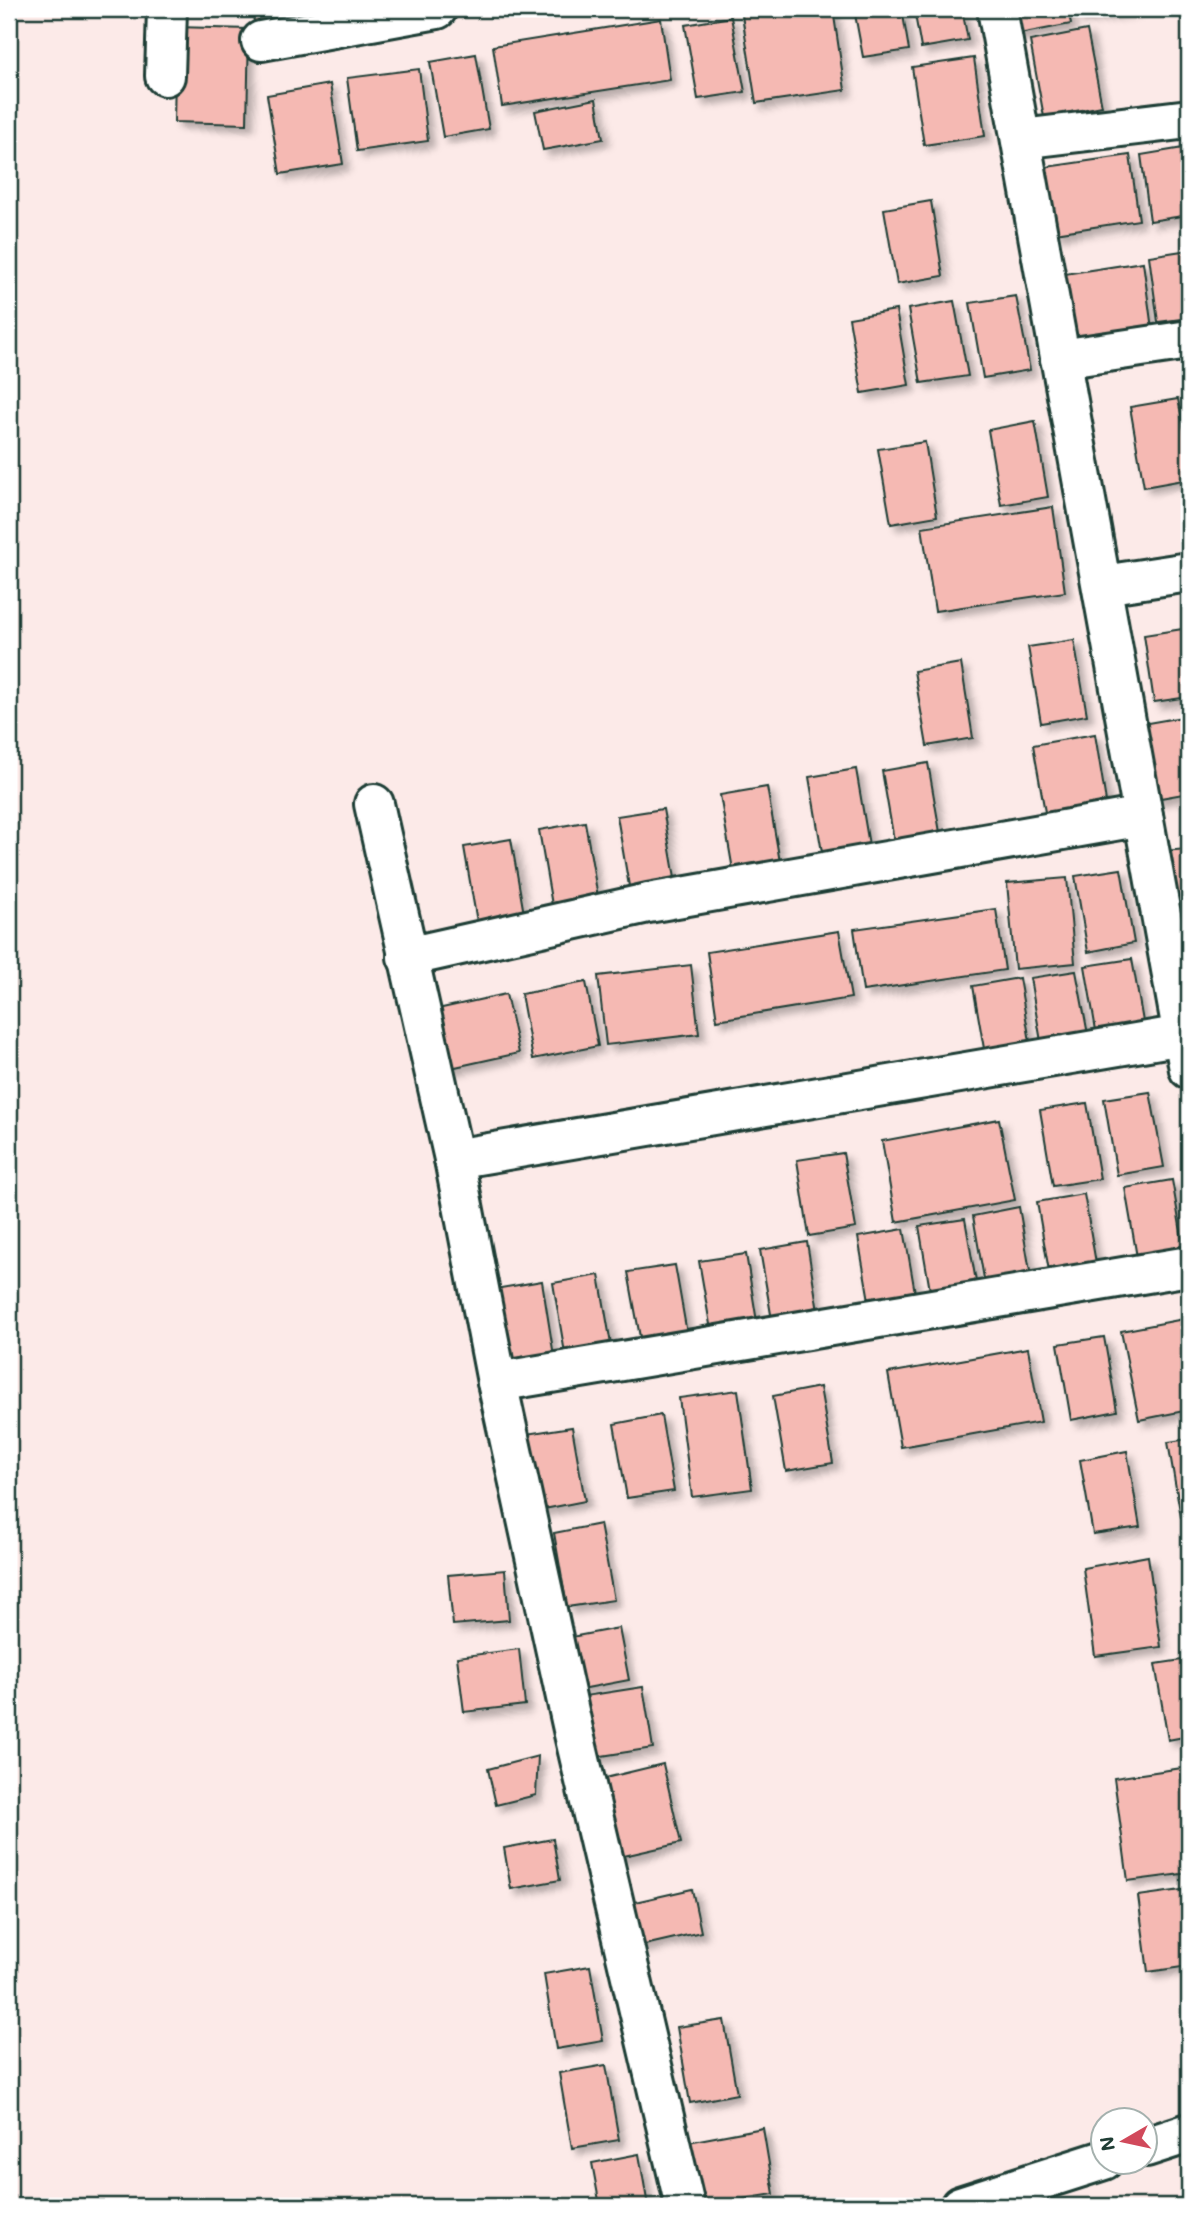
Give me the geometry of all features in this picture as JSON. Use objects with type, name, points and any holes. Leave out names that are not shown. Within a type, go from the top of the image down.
[{"type":"street","points":[[165,76],[167,9]]},
{"type":"street","points":[[261,41],[437,9]]},
{"type":"street","points":[[454,1159],[1186,1052],[997,9]]},
{"type":"street","points":[[1021,139],[1189,119]]},
{"type":"street","points":[[1060,359],[1189,340]]},
{"type":"street","points":[[1103,585],[1189,572]]},
{"type":"street","points":[[374,804],[454,1159],[497,1382],[620,1935],[685,2206]]},
{"type":"street","points":[[407,957],[648,903],[1143,816]]},
{"type":"street","points":[[497,1382],[1189,1266]]},
{"type":"street","points":[[1160,2142],[1189,2133]]},
{"type":"street","points":[[960,2206],[1090,2164]]},
{"type":"building","points":[[252,9],[300,9],[302,19],[255,28]]},
{"type":"building","points":[[741,9],[833,9],[845,90],[756,103]]},
{"type":"building","points":[[854,9],[902,9],[909,50],[863,57]]},
{"type":"building","points":[[914,9],[962,9],[968,40],[921,48]]},
{"type":"building","points":[[1009,9],[1068,9],[1071,24],[1014,35]]},
{"type":"building","points":[[1076,9],[1136,9],[1078,17]]},
{"type":"building","points":[[731,17],[745,92],[698,99],[685,25]]},
{"type":"building","points":[[661,19],[670,80],[502,106],[493,46]]},
{"type":"building","points":[[176,27],[249,29],[247,124],[174,122]]},
{"type":"building","points":[[1087,30],[1102,106],[1044,117],[1030,41]]},
{"type":"building","points":[[476,54],[489,129],[443,137],[430,62]]},
{"type":"building","points":[[974,58],[985,136],[924,145],[912,67]]},
{"type":"building","points":[[419,69],[428,141],[357,151],[347,78]]},
{"type":"building","points":[[330,84],[343,164],[280,174],[267,95]]},
{"type":"building","points":[[596,99],[603,139],[543,150],[535,111]]},
{"type":"building","points":[[1189,147],[1189,215],[1150,221],[1141,155]]},
{"type":"building","points":[[1130,155],[1139,220],[1055,233],[1046,167]]},
{"type":"building","points":[[931,201],[943,276],[897,284],[884,209]]},
{"type":"building","points":[[1189,250],[1189,318],[1158,322],[1149,256]]},
{"type":"building","points":[[1143,262],[1152,329],[1068,341],[1058,275]]},
{"type":"building","points":[[1016,296],[1030,370],[983,378],[970,303]]},
{"type":"building","points":[[954,301],[968,376],[921,383],[908,309]]},
{"type":"building","points":[[896,310],[909,385],[862,393],[849,318]]},
{"type":"building","points":[[1178,399],[1189,455],[1189,479],[1144,487],[1130,407]]},
{"type":"building","points":[[1035,421],[1048,497],[1001,505],[988,430]]},
{"type":"building","points":[[925,442],[937,516],[891,524],[878,449]]},
{"type":"building","points":[[1053,507],[1065,592],[935,611],[922,527]]},
{"type":"building","points":[[1189,628],[1189,697],[1154,702],[1144,635]]},
{"type":"building","points":[[1074,640],[1087,715],[1041,723],[1028,647]]},
{"type":"building","points":[[961,663],[973,738],[927,746],[914,671]]},
{"type":"building","points":[[1188,716],[1189,793],[1155,799],[1142,724]]},
{"type":"building","points":[[1095,734],[1109,820],[1048,829],[1033,745]]},
{"type":"building","points":[[928,763],[941,838],[895,846],[882,771]]},
{"type":"building","points":[[856,769],[869,845],[822,852],[809,777]]},
{"type":"building","points":[[767,787],[780,862],[733,870],[720,795]]},
{"type":"building","points":[[663,809],[676,884],[630,892],[617,816]]},
{"type":"building","points":[[585,822],[598,897],[552,905],[539,830]]},
{"type":"building","points":[[511,839],[524,914],[477,922],[464,847]]},
{"type":"building","points":[[1189,849],[1189,936],[1169,938],[1161,851]]},
{"type":"building","points":[[1121,869],[1134,943],[1088,952],[1075,876]]},
{"type":"building","points":[[1067,878],[1075,963],[1015,969],[1007,883]]},
{"type":"building","points":[[996,909],[1005,970],[863,991],[854,929]]},
{"type":"building","points":[[839,931],[851,998],[717,1020],[707,952]]},
{"type":"building","points":[[1132,959],[1145,1033],[1098,1042],[1085,966]]},
{"type":"building","points":[[691,965],[699,1034],[606,1045],[598,976]]},
{"type":"building","points":[[1076,971],[1090,1045],[1043,1053],[1030,978]]},
{"type":"building","points":[[1019,978],[1032,1053],[986,1060],[973,986]]},
{"type":"building","points":[[586,982],[598,1046],[533,1059],[521,994]]},
{"type":"building","points":[[506,994],[519,1053],[446,1069],[433,1010]]},
{"type":"building","points":[[1150,1092],[1164,1167],[1117,1175],[1104,1099]]},
{"type":"building","points":[[1087,1103],[1100,1179],[1053,1186],[1040,1110]]},
{"type":"building","points":[[999,1119],[1015,1200],[896,1222],[882,1141]]},
{"type":"building","points":[[843,1153],[856,1228],[809,1236],[797,1160]]},
{"type":"building","points":[[1172,1180],[1185,1255],[1138,1263],[1125,1188]]},
{"type":"building","points":[[1084,1194],[1097,1269],[1050,1277],[1037,1202]]},
{"type":"building","points":[[1019,1207],[1032,1283],[986,1290],[973,1216]]},
{"type":"building","points":[[965,1219],[978,1293],[932,1302],[919,1226]]},
{"type":"building","points":[[904,1229],[917,1304],[871,1312],[858,1237]]},
{"type":"building","points":[[807,1242],[819,1318],[773,1326],[760,1250]]},
{"type":"building","points":[[746,1254],[758,1328],[712,1336],[699,1261]]},
{"type":"building","points":[[675,1265],[688,1339],[642,1348],[628,1272]]},
{"type":"building","points":[[599,1275],[612,1350],[566,1359],[553,1283]]},
{"type":"building","points":[[542,1281],[554,1356],[508,1364],[495,1289]]},
{"type":"building","points":[[1189,1318],[1189,1410],[1139,1420],[1121,1331]]},
{"type":"building","points":[[1104,1337],[1117,1411],[1071,1420],[1058,1344]]},
{"type":"building","points":[[1028,1348],[1041,1422],[901,1447],[888,1373]]},
{"type":"building","points":[[820,1387],[833,1463],[786,1471],[773,1396]]},
{"type":"building","points":[[738,1390],[752,1489],[692,1497],[679,1398]]},
{"type":"building","points":[[661,1415],[674,1491],[627,1498],[614,1424]]},
{"type":"building","points":[[572,1427],[585,1501],[539,1510],[526,1434]]},
{"type":"building","points":[[1189,1439],[1189,1516],[1181,1517],[1168,1442]]},
{"type":"building","points":[[1127,1451],[1140,1527],[1093,1534],[1080,1460]]},
{"type":"building","points":[[600,1524],[614,1600],[567,1607],[554,1533]]},
{"type":"building","points":[[1148,1556],[1161,1647],[1095,1656],[1083,1568]]},
{"type":"building","points":[[505,1570],[509,1620],[453,1625],[448,1575]]},
{"type":"building","points":[[619,1628],[629,1680],[576,1690],[566,1638]]},
{"type":"building","points":[[519,1649],[525,1705],[464,1712],[457,1657]]},
{"type":"building","points":[[1189,1659],[1189,1736],[1168,1740],[1155,1664]]},
{"type":"building","points":[[643,1687],[653,1748],[582,1759],[572,1698]]},
{"type":"building","points":[[538,1756],[536,1795],[496,1805],[488,1769]]},
{"type":"building","points":[[663,1764],[681,1843],[615,1858],[597,1780]]},
{"type":"building","points":[[1189,1767],[1189,1873],[1128,1881],[1114,1778]]},
{"type":"building","points":[[553,1839],[560,1880],[511,1889],[504,1848]]},
{"type":"building","points":[[692,1889],[701,1932],[636,1947],[626,1904]]},
{"type":"building","points":[[1189,1889],[1189,1966],[1148,1972],[1138,1896]]},
{"type":"building","points":[[590,1966],[603,2041],[556,2049],[544,1974]]},
{"type":"building","points":[[724,2020],[737,2094],[690,2103],[677,2027]]},
{"type":"building","points":[[606,2065],[619,2140],[572,2148],[559,2073]]},
{"type":"building","points":[[763,2128],[774,2194],[699,2206],[683,2143]]},
{"type":"building","points":[[639,2154],[648,2206],[600,2206],[592,2163]]}]
